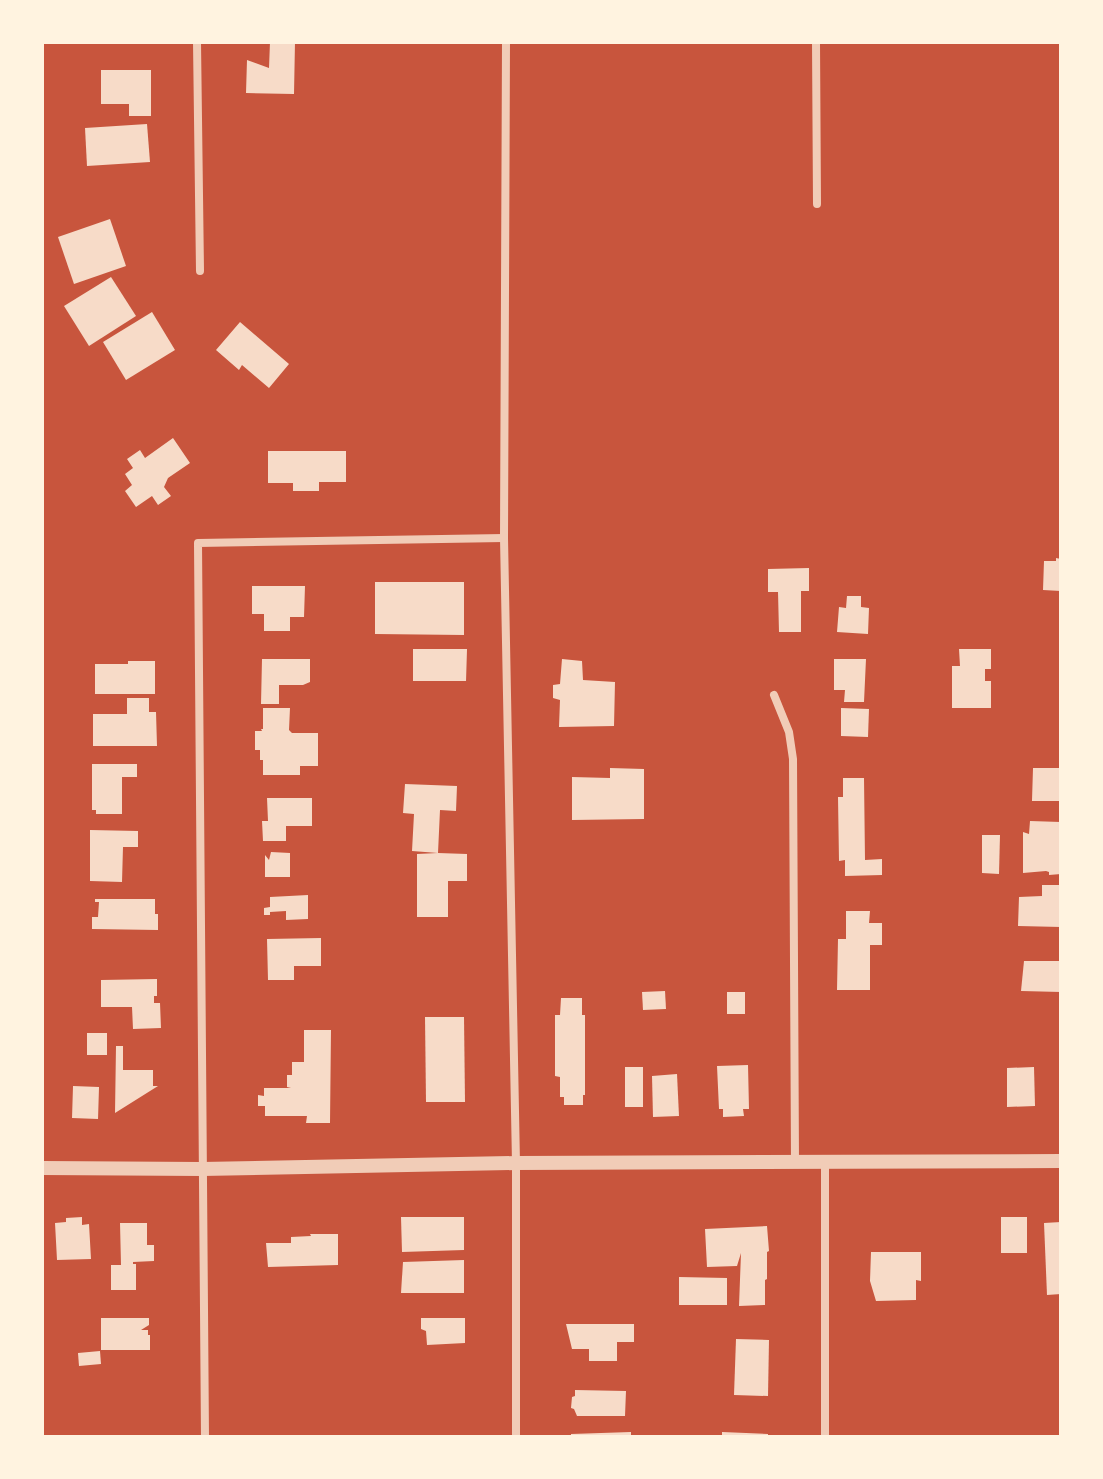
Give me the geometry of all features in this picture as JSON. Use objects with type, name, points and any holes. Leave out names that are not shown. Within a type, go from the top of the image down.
[{"type":"street","points":[[197,42],[200,271]]},
{"type":"street","points":[[506,42],[504,538],[516,1163],[516,1437]]},
{"type":"street","points":[[816,42],[817,204]]},
{"type":"street","points":[[205,1437],[198,543],[504,538]]},
{"type":"street","points":[[774,695],[789,732],[793,759],[795,1162]]},
{"type":"street","points":[[42,1168],[1061,1161]]},
{"type":"street","points":[[825,1162],[825,1437]]},
{"type":"building","points":[[270,42],[295,42],[294,94],[246,93],[247,60],[269,68]]},
{"type":"building","points":[[101,70],[151,70],[151,116],[129,116],[129,104],[101,104]]},
{"type":"building","points":[[147,124],[150,162],[87,166],[85,128]]},
{"type":"building","points":[[110,219],[126,266],[74,284],[58,237]]},
{"type":"building","points":[[111,277],[136,316],[89,346],[64,306]]},
{"type":"building","points":[[152,312],[175,350],[126,380],[103,342]]},
{"type":"building","points":[[240,322],[289,364],[269,388],[242,365],[239,370],[216,350]]},
{"type":"building","points":[[173,438],[190,463],[168,478],[164,487],[171,496],[158,505],[152,496],[136,507],[125,491],[132,485],[125,474],[133,468],[127,459],[140,450],[145,458]]},
{"type":"building","points":[[268,451],[346,451],[346,482],[319,482],[319,491],[293,491],[293,483],[268,483]]},
{"type":"building","points":[[1056,558],[1061,559],[1061,591],[1043,590],[1044,561],[1056,561]]},
{"type":"building","points":[[809,568],[809,591],[801,591],[801,632],[779,632],[778,592],[768,592],[768,569]]},
{"type":"building","points":[[375,582],[464,582],[464,635],[375,634]]},
{"type":"building","points":[[252,586],[305,586],[304,617],[290,617],[290,631],[264,631],[264,614],[252,614]]},
{"type":"building","points":[[847,596],[861,596],[861,607],[869,608],[868,634],[837,632],[839,607],[846,608]]},
{"type":"building","points":[[413,649],[467,649],[466,681],[413,681]]},
{"type":"building","points":[[959,649],[991,649],[991,669],[985,669],[985,681],[991,681],[991,708],[952,708],[952,666],[960,666]]},
{"type":"building","points":[[262,659],[310,659],[310,682],[279,685],[279,704],[261,704]]},
{"type":"building","points":[[562,659],[582,661],[583,680],[615,682],[614,726],[559,727],[560,700],[553,698],[553,685],[560,684]]},
{"type":"building","points":[[834,659],[866,659],[864,702],[844,702],[845,690],[834,690]]},
{"type":"building","points":[[128,661],[155,661],[155,694],[95,694],[95,664],[128,664]]},
{"type":"building","points":[[127,698],[149,698],[149,712],[156,712],[157,746],[93,746],[93,714],[127,714]]},
{"type":"building","points":[[263,708],[290,708],[289,730],[292,733],[318,733],[318,766],[300,766],[300,775],[263,775],[260,750],[255,750],[255,731],[263,729]]},
{"type":"building","points":[[841,708],[869,709],[868,737],[841,736]]},
{"type":"building","points":[[92,764],[137,764],[137,777],[122,777],[122,814],[96,814],[96,810],[92,810]]},
{"type":"building","points":[[610,768],[644,769],[644,819],[572,820],[572,777],[610,778]]},
{"type":"building","points":[[1033,768],[1061,768],[1061,801],[1032,801]]},
{"type":"building","points":[[843,778],[864,778],[865,860],[882,859],[882,875],[845,876],[845,860],[839,861],[838,797],[843,797]]},
{"type":"building","points":[[405,784],[457,786],[456,811],[440,810],[438,853],[412,851],[414,814],[403,813]]},
{"type":"building","points":[[267,798],[312,798],[312,826],[286,826],[286,841],[263,841],[262,821],[268,821]]},
{"type":"building","points":[[1030,821],[1061,822],[1061,874],[1049,875],[1046,871],[1023,873],[1023,832],[1029,834]]},
{"type":"building","points":[[90,830],[138,831],[138,847],[123,847],[122,882],[90,881]]},
{"type":"building","points":[[982,835],[1000,835],[999,874],[982,873]]},
{"type":"building","points":[[271,852],[290,853],[290,877],[265,877],[265,855],[269,860]]},
{"type":"building","points":[[417,854],[467,854],[467,881],[448,881],[448,917],[417,917]]},
{"type":"building","points":[[1042,885],[1061,885],[1061,927],[1018,926],[1019,897],[1042,896]]},
{"type":"building","points":[[308,895],[308,919],[286,920],[286,911],[264,915],[264,908],[270,907],[270,897]]},
{"type":"building","points":[[95,899],[155,899],[158,930],[92,929],[92,917],[98,917],[99,902]]},
{"type":"building","points":[[846,911],[870,911],[869,923],[882,923],[882,945],[870,945],[870,990],[837,990],[838,939],[846,939]]},
{"type":"building","points":[[321,938],[321,966],[294,966],[294,980],[268,980],[267,939]]},
{"type":"building","points":[[1024,961],[1061,961],[1061,992],[1021,991]]},
{"type":"building","points":[[157,979],[154,1003],[160,1003],[161,1028],[133,1029],[132,1007],[101,1007],[101,980]]},
{"type":"building","points":[[665,991],[666,1009],[643,1010],[642,992]]},
{"type":"building","points":[[727,992],[745,992],[745,1014],[727,1014]]},
{"type":"building","points":[[561,998],[582,998],[582,1015],[585,1015],[583,1105],[564,1105],[564,1097],[560,1097],[560,1077],[555,1076],[555,1015],[560,1015]]},
{"type":"building","points":[[425,1017],[464,1017],[465,1102],[426,1102]]},
{"type":"building","points":[[304,1030],[331,1030],[330,1123],[306,1123],[307,1116],[265,1116],[265,1106],[258,1106],[258,1095],[264,1096],[264,1088],[291,1088],[287,1087],[287,1075],[292,1075],[292,1062],[304,1062]]},
{"type":"building","points":[[87,1033],[107,1033],[107,1055],[87,1055]]},
{"type":"building","points":[[116,1046],[123,1046],[123,1070],[153,1070],[153,1086],[158,1086],[115,1113]]},
{"type":"building","points":[[748,1065],[749,1109],[743,1109],[744,1116],[723,1117],[723,1109],[719,1109],[717,1066]]},
{"type":"building","points":[[625,1067],[643,1067],[643,1107],[625,1107]]},
{"type":"building","points":[[1034,1067],[1035,1106],[1007,1107],[1007,1068]]},
{"type":"building","points":[[677,1074],[679,1116],[653,1117],[652,1076]]},
{"type":"building","points":[[73,1086],[99,1087],[98,1119],[72,1118]]},
{"type":"building","points":[[82,1217],[82,1225],[89,1224],[91,1259],[57,1260],[55,1223],[66,1222],[66,1218]]},
{"type":"building","points":[[401,1217],[464,1217],[464,1250],[402,1252]]},
{"type":"building","points":[[1001,1217],[1027,1217],[1027,1253],[1001,1253]]},
{"type":"building","points":[[1061,1222],[1061,1294],[1047,1295],[1044,1223]]},
{"type":"building","points":[[120,1223],[147,1223],[147,1245],[154,1245],[154,1261],[133,1262],[136,1264],[136,1290],[111,1290],[111,1265],[121,1265]]},
{"type":"building","points":[[767,1226],[769,1251],[765,1305],[739,1306],[741,1253],[737,1266],[707,1267],[705,1229]]},
{"type":"building","points":[[338,1234],[338,1265],[268,1267],[266,1243],[291,1243],[291,1237]]},
{"type":"building","points":[[871,1252],[921,1252],[921,1281],[916,1280],[916,1300],[876,1301],[870,1281]]},
{"type":"building","points":[[464,1260],[464,1293],[401,1293],[403,1262]]},
{"type":"building","points":[[679,1277],[727,1278],[727,1305],[679,1305]]},
{"type":"building","points":[[101,1318],[149,1318],[149,1325],[141,1330],[148,1330],[150,1350],[101,1350]]},
{"type":"building","points":[[421,1318],[465,1318],[465,1343],[427,1345]]},
{"type":"building","points":[[566,1324],[634,1324],[634,1342],[617,1342],[617,1361],[589,1361],[589,1349],[572,1349]]},
{"type":"building","points":[[736,1339],[769,1340],[768,1396],[734,1395]]},
{"type":"building","points":[[100,1351],[101,1364],[79,1366],[78,1353]]},
{"type":"building","points":[[575,1390],[626,1391],[625,1416],[577,1416],[571,1408]]},
{"type":"building","points":[[631,1432],[631,1437],[571,1437],[571,1434]]},
{"type":"building","points":[[722,1432],[768,1434],[768,1437],[722,1437]]}]
